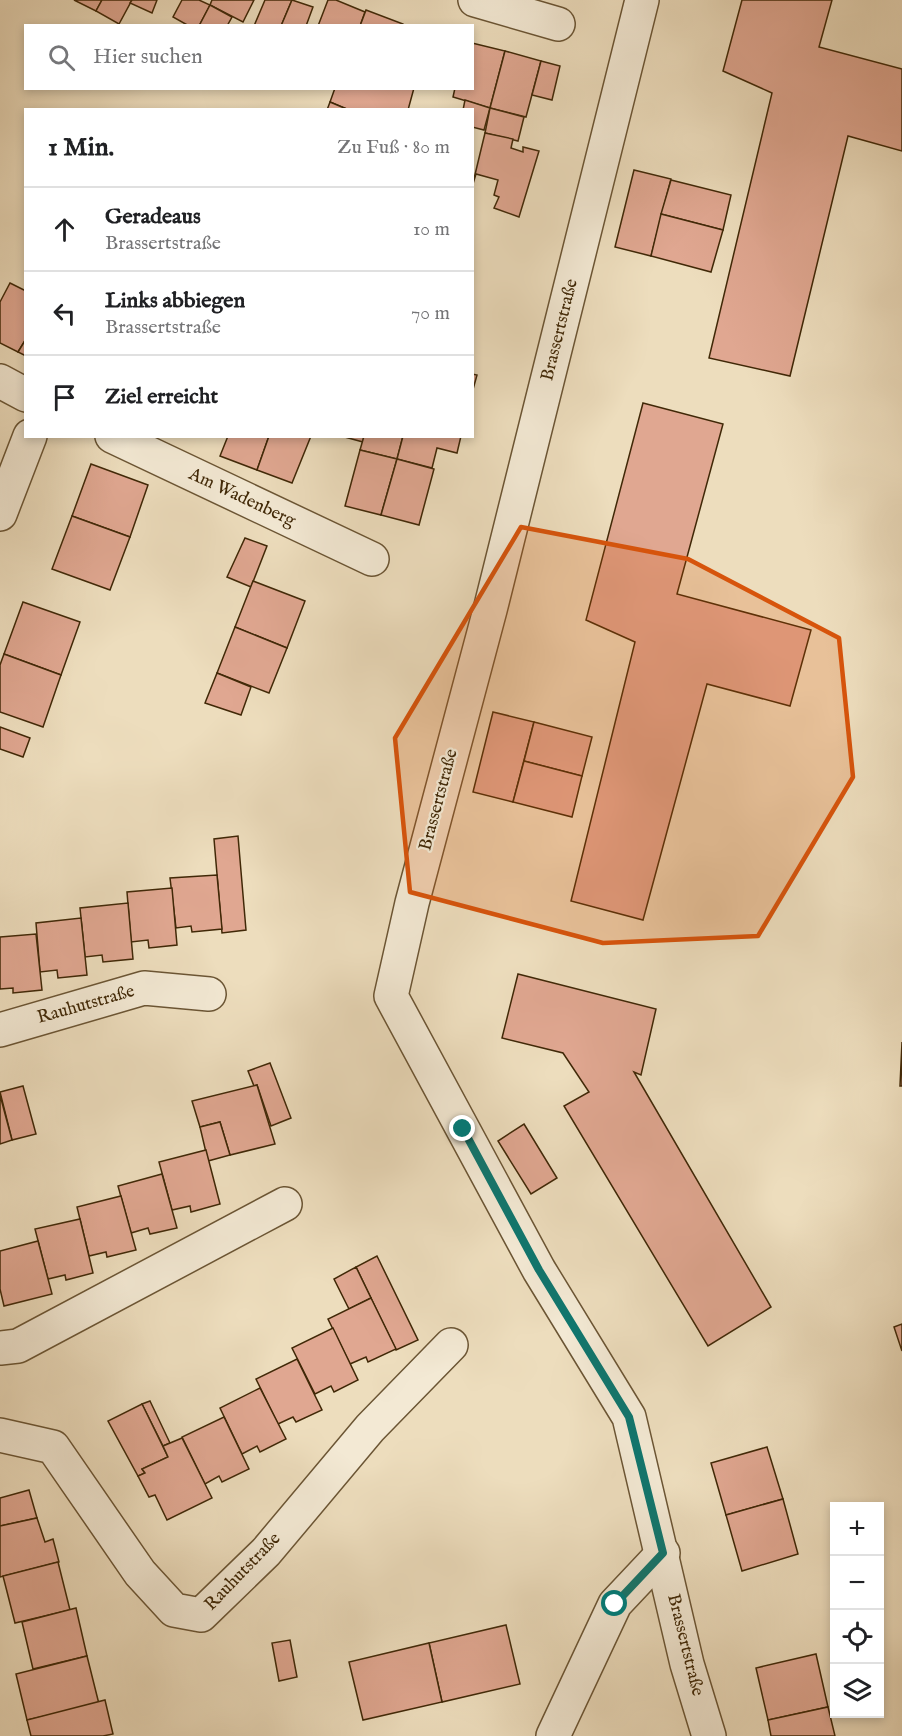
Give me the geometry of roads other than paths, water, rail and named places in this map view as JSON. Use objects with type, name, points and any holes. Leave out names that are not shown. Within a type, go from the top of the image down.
[{"type":"street","points":[[475,0],[558,24]]},
{"type":"street","name":"Brassertstraße","points":[[642,0],[490,610],[412,903],[391,996],[539,1270],[629,1417],[663,1553],[687,1664],[709,1736]]},
{"type":"street","points":[[0,381],[24,394]]},
{"type":"street","points":[[0,514],[29,438]]},
{"type":"street","name":"Am Wadenberg","points":[[116,438],[372,559]]},
{"type":"street","name":"Rauhutstraße","points":[[0,1030],[144,988],[209,994]]},
{"type":"street","points":[[0,1348],[18,1346],[285,1203]]},
{"type":"street","name":"Rauhutstraße","points":[[0,1435],[53,1447],[140,1573],[174,1610],[201,1615],[266,1552],[370,1428],[451,1345]]},
{"type":"street","points":[[553,1736],[615,1604],[663,1553]]}]
